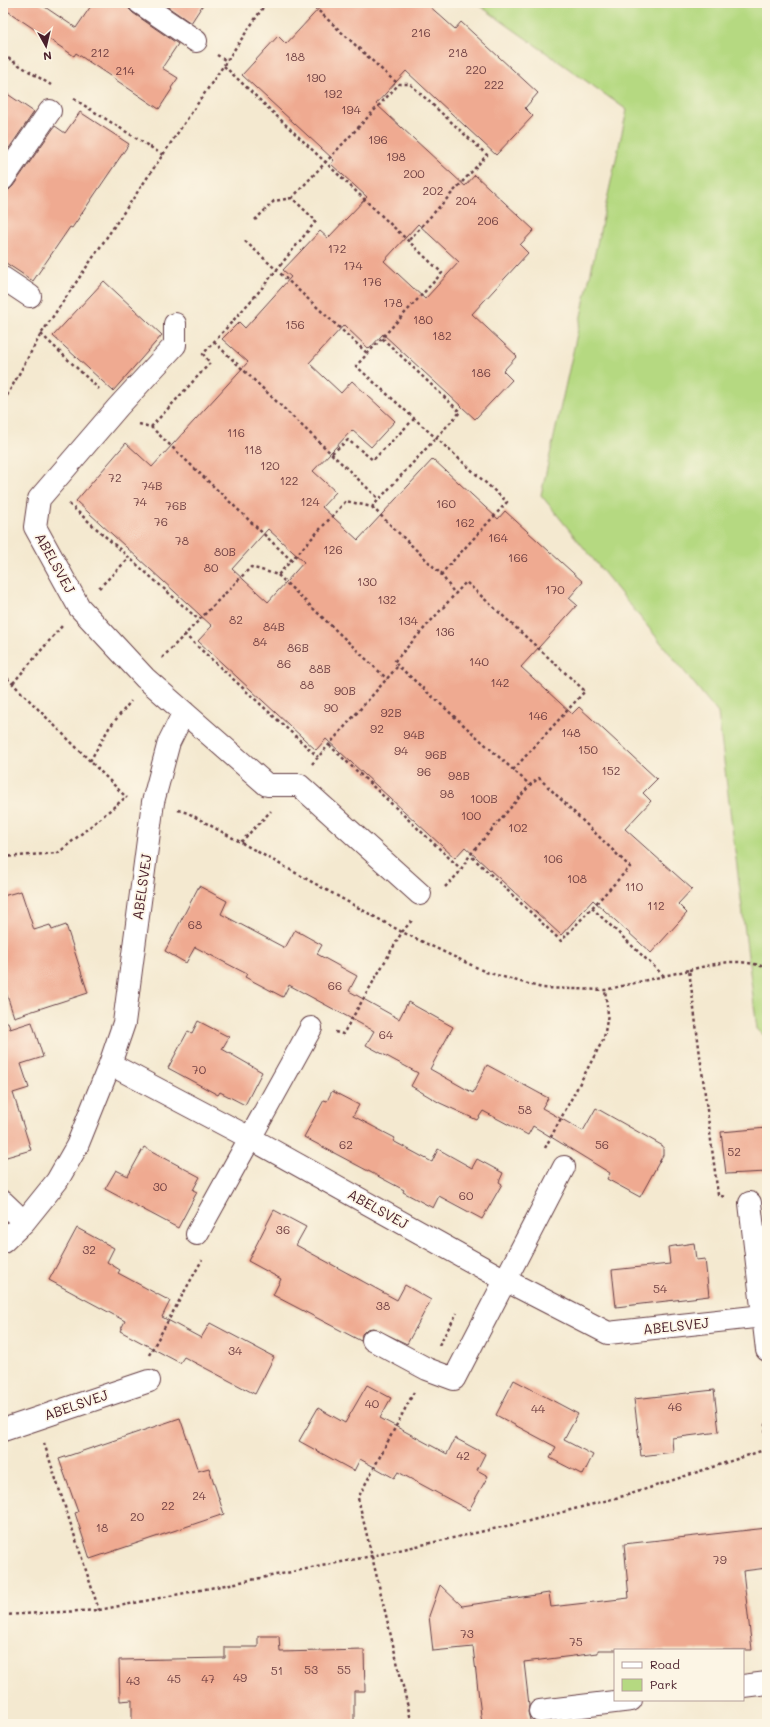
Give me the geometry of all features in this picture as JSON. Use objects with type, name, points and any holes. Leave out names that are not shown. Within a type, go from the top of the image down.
[{"type":"street","points":[[140,3],[196,41]]},
{"type":"street","points":[[3,179],[50,112]]},
{"type":"street","points":[[3,278],[30,296]]},
{"type":"street","name":"ABELSVEJ","points":[[175,324],[175,345],[118,406],[38,499],[35,527],[79,607],[145,678],[267,785],[294,785]]},
{"type":"street","name":"ABELSVEJ","points":[[3,1242],[24,1222],[57,1181],[77,1146],[110,1064],[124,1023],[153,802],[169,742],[184,712]]},
{"type":"street","points":[[294,785],[299,785],[430,892]]},
{"type":"street","points":[[197,1234],[311,1028]]},
{"type":"street","name":"ABELSVEJ","points":[[110,1064],[250,1138],[505,1280],[608,1333],[763,1316]]},
{"type":"street","points":[[373,1340],[427,1369],[454,1379],[564,1167]]},
{"type":"street","points":[[3,1202],[24,1222]]},
{"type":"street","points":[[750,1203],[767,1350]]},
{"type":"street","name":"ABELSVEJ","points":[[3,1430],[149,1381]]},
{"type":"street","points":[[744,1686],[767,1683]]},
{"type":"street","points":[[540,1711],[623,1701]]},
{"type":"path","points":[[3,412],[4,401],[41,334],[266,3]]},
{"type":"path","points":[[310,3],[399,84],[410,84],[487,155],[408,241]]},
{"type":"path","points":[[3,55],[163,155]]},
{"type":"path","points":[[224,66],[442,273],[356,366],[507,502],[441,574]]},
{"type":"path","points":[[255,220],[274,201],[292,198],[399,84]]},
{"type":"path","points":[[50,112],[62,91]]},
{"type":"path","points":[[152,427],[210,363],[203,354],[276,270],[316,221],[292,198]]},
{"type":"path","points":[[245,241],[368,354]]},
{"type":"path","points":[[41,334],[139,424],[152,427],[292,560]]},
{"type":"path","points":[[372,507],[460,412],[382,338]]},
{"type":"path","points":[[214,342],[380,498]]},
{"type":"path","points":[[332,453],[348,440],[373,460],[414,419]]},
{"type":"path","points":[[51,484],[66,502],[199,620]]},
{"type":"path","points":[[278,575],[346,501],[372,507],[441,574],[455,594]]},
{"type":"path","points":[[13,683],[79,607],[130,558]]},
{"type":"path","points":[[90,761],[109,728],[138,692],[145,678],[184,634],[251,567],[278,575],[387,679]]},
{"type":"path","points":[[513,770],[585,692],[466,582],[394,662],[398,666],[513,770],[530,785]]},
{"type":"path","points":[[184,634],[318,757]]},
{"type":"path","points":[[241,842],[294,785],[398,666]]},
{"type":"path","points":[[3,674],[126,797],[153,802],[188,813],[402,932],[486,972],[542,988],[605,990],[728,961],[752,962],[767,968]]},
{"type":"path","points":[[329,745],[461,869]]},
{"type":"path","points":[[430,892],[461,869],[470,854],[530,785],[540,778],[630,867],[561,941],[470,854]]},
{"type":"path","points":[[3,857],[58,853],[126,797]]},
{"type":"path","points":[[592,908],[664,976]]},
{"type":"path","points":[[311,1028],[343,1034],[402,932],[415,916]]},
{"type":"path","points":[[689,970],[718,1195],[750,1203]]},
{"type":"path","points":[[149,1381],[147,1358],[205,1254],[197,1234]]},
{"type":"path","points":[[36,1419],[99,1610]]},
{"type":"path","points":[[3,1615],[99,1610],[372,1556],[529,1521],[631,1494],[767,1450],[765,1425],[767,1422]]},
{"type":"green space","points":[[476,3],[767,3],[767,1038],[757,1029],[718,713],[541,495],[627,110]]},
{"type":"building","points":[[3,3],[39,3],[76,28],[93,3],[128,3],[129,9],[133,13],[178,44],[162,68],[178,78],[159,109],[76,53],[74,56],[3,8]]},
{"type":"building","points":[[162,3],[204,3],[191,23]]},
{"type":"building","points":[[324,3],[426,3],[455,29],[461,22],[538,93],[525,108],[533,116],[496,155],[406,71],[376,104],[465,186],[475,175],[534,230],[520,245],[528,253],[472,314],[517,356],[503,371],[512,380],[475,419],[383,334],[369,349],[344,325],[309,363],[341,393],[352,381],[395,421],[371,447],[352,430],[313,471],[336,492],[322,507],[358,540],[433,459],[498,519],[505,511],[583,582],[569,598],[577,605],[521,667],[572,714],[579,707],[657,779],[643,793],[651,801],[625,829],[692,889],[678,904],[687,913],[651,953],[593,900],[561,935],[465,847],[455,858],[326,739],[316,750],[198,641],[212,626],[76,501],[126,443],[152,467],[248,362],[222,339],[239,322],[245,328],[291,277],[283,270],[320,231],[328,238],[367,197],[331,164],[334,160],[242,75],[278,36],[286,44]],"holes":[[[418,224],[459,262],[425,299],[384,261]],[[268,529],[304,562],[268,602],[232,569]]]},
{"type":"building","points":[[3,91],[34,112],[3,157]]},
{"type":"building","points":[[80,112],[129,144],[72,228],[70,227],[33,281],[3,261],[3,191],[9,190],[13,186],[55,126],[65,133]]},
{"type":"building","points":[[104,281],[162,335],[113,391],[53,336]]},
{"type":"building","points":[[199,886],[227,901],[221,914],[285,948],[295,930],[322,945],[317,954],[357,976],[349,991],[399,1019],[408,1002],[453,1027],[430,1069],[473,1093],[487,1065],[548,1098],[542,1108],[583,1131],[596,1108],[663,1146],[663,1155],[640,1197],[607,1179],[610,1173],[533,1126],[528,1135],[483,1111],[477,1120],[440,1103],[411,1086],[418,1073],[366,1045],[374,1031],[289,985],[283,997],[245,977],[247,974],[195,947],[186,963],[165,951]]},
{"type":"building","points":[[21,891],[34,930],[50,925],[52,930],[66,925],[88,993],[14,1017],[3,983],[3,896]]},
{"type":"building","points":[[198,1021],[229,1037],[222,1049],[262,1072],[245,1105],[220,1092],[218,1095],[168,1068],[188,1031],[192,1033]]},
{"type":"building","points":[[3,1022],[8,1022],[10,1029],[32,1022],[43,1057],[21,1064],[29,1088],[13,1093],[31,1150],[3,1158]]},
{"type":"building","points":[[332,1091],[359,1105],[353,1116],[395,1138],[393,1141],[432,1162],[438,1149],[472,1168],[477,1159],[503,1173],[499,1182],[502,1184],[482,1219],[439,1196],[433,1208],[403,1192],[404,1190],[304,1137],[324,1100],[327,1101]]},
{"type":"building","points":[[767,1128],[767,1172],[726,1174],[721,1132]]},
{"type":"building","points":[[144,1147],[200,1177],[193,1190],[197,1192],[178,1228],[105,1189],[116,1170],[128,1176]]},
{"type":"building","points":[[274,1210],[306,1227],[296,1245],[397,1300],[405,1285],[431,1300],[407,1344],[373,1328],[367,1329],[362,1334],[361,1341],[273,1295],[281,1279],[248,1261]]},
{"type":"building","points":[[77,1228],[114,1248],[107,1262],[120,1270],[118,1273],[170,1301],[162,1317],[201,1338],[210,1323],[274,1357],[255,1394],[184,1357],[180,1363],[120,1331],[125,1321],[49,1280]]},
{"type":"building","points":[[694,1243],[696,1260],[705,1259],[709,1296],[616,1307],[612,1270],[670,1264],[668,1247]]},
{"type":"building","points":[[514,1380],[578,1414],[564,1440],[593,1455],[583,1475],[550,1458],[556,1447],[496,1415]]},
{"type":"building","points":[[367,1385],[391,1398],[380,1418],[447,1454],[455,1438],[485,1454],[477,1470],[488,1476],[469,1510],[398,1472],[394,1478],[360,1459],[354,1471],[299,1441],[318,1408],[345,1423]]},
{"type":"building","points":[[714,1390],[719,1432],[672,1438],[673,1452],[641,1456],[634,1399]]},
{"type":"building","points":[[180,1418],[198,1471],[209,1468],[224,1514],[90,1559],[75,1513],[78,1512],[59,1459]]},
{"type":"building","points":[[767,1528],[767,1568],[743,1571],[752,1650],[614,1649],[598,1650],[598,1653],[524,1662],[529,1705],[528,1712],[531,1724],[482,1724],[473,1647],[433,1651],[429,1616],[440,1585],[462,1606],[549,1593],[551,1607],[629,1598],[624,1544]]},
{"type":"building","points":[[258,1636],[279,1636],[280,1652],[364,1650],[365,1691],[354,1691],[354,1724],[132,1724],[132,1700],[120,1701],[119,1660],[225,1658],[225,1647],[258,1647]]}]
